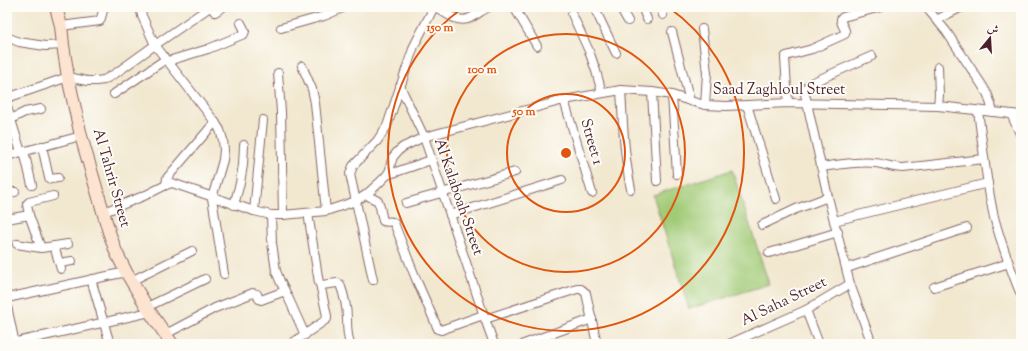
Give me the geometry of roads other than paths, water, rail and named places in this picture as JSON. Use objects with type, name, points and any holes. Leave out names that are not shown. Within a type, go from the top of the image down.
[{"type":"street","name":"Al Tahrir Street","points":[[56,7],[61,26],[62,45],[68,77],[81,136],[109,232],[128,276],[170,341]]},
{"type":"street","points":[[61,26],[100,21],[104,7]]},
{"type":"street","points":[[140,7],[142,16],[155,45],[215,122],[224,140],[223,160],[212,198],[224,274]]},
{"type":"street","points":[[7,98],[68,77],[96,81],[104,80],[211,7],[215,12],[223,7]]},
{"type":"street","points":[[281,28],[324,16],[344,7]]},
{"type":"street","points":[[374,280],[350,174],[353,166],[377,141],[387,126],[414,46],[435,7],[450,16],[461,20],[470,19],[482,10],[489,7]]},
{"type":"street","points":[[514,7],[536,46]]},
{"type":"street","points":[[594,7],[616,53]]},
{"type":"street","points":[[620,7],[628,21]]},
{"type":"street","points":[[642,7],[647,19]]},
{"type":"street","points":[[788,103],[786,56],[812,49],[845,34],[841,22],[843,17],[881,7]]},
{"type":"street","points":[[926,7],[946,31],[982,85],[988,95],[992,112]]},
{"type":"street","points":[[936,20],[962,7]]},
{"type":"street","points":[[572,14],[589,50],[602,93]]},
{"type":"street","points":[[114,94],[167,60],[208,49],[244,34],[241,23]]},
{"type":"street","points":[[702,29],[707,73],[705,105]]},
{"type":"street","points":[[672,32],[690,101]]},
{"type":"street","points":[[7,38],[19,42],[45,46],[62,45]]},
{"type":"street","points":[[872,56],[811,84],[806,89],[805,94],[828,197],[850,284],[872,344]]},
{"type":"street","points":[[302,66],[312,89],[315,103],[326,211]]},
{"type":"street","points":[[938,67],[938,106]]},
{"type":"street","points":[[278,73],[281,112],[283,215]]},
{"type":"street","name":"Al Kalaboah Street","points":[[400,86],[424,137],[494,344]]},
{"type":"street","points":[[621,90],[625,148],[631,189]]},
{"type":"street","name":"Saad Zaghloul Street","points":[[387,175],[390,170],[391,163],[398,151],[424,137],[564,100],[621,90],[672,95],[705,105],[726,106],[788,103],[938,106],[1021,115]]},
{"type":"street","points":[[652,92],[657,181]]},
{"type":"street","points":[[672,95],[677,174]]},
{"type":"street","name":"Street 1","points":[[564,100],[592,193]]},
{"type":"street","points":[[747,105],[776,199]]},
{"type":"street","points":[[7,108],[32,185]]},
{"type":"street","points":[[11,119],[25,112],[41,109]]},
{"type":"street","points":[[978,111],[984,159],[994,217],[1021,295]]},
{"type":"street","points":[[1010,114],[1021,136]]},
{"type":"street","points":[[254,211],[262,120]]},
{"type":"street","points":[[166,185],[167,178],[215,122]]},
{"type":"street","points":[[7,156],[81,136]]},
{"type":"street","points":[[234,205],[240,183],[244,145]]},
{"type":"street","points":[[42,146],[49,178],[58,178]]},
{"type":"street","points":[[821,167],[875,163],[896,168],[903,168],[984,159]]},
{"type":"street","points":[[104,212],[172,183],[212,198],[271,215],[326,211],[356,201],[367,194],[387,175],[431,160]]},
{"type":"street","points":[[406,203],[515,172]]},
{"type":"street","points":[[450,215],[562,180]]},
{"type":"street","points":[[834,221],[988,183]]},
{"type":"street","points":[[367,194],[378,201],[383,221],[392,221],[394,223],[438,329],[441,330],[581,289],[586,294],[597,344]]},
{"type":"street","points":[[41,248],[29,215],[27,204],[29,202],[53,196]]},
{"type":"street","points":[[762,225],[796,208],[828,197]]},
{"type":"street","points":[[291,344],[326,321],[327,318],[308,213]]},
{"type":"street","points":[[7,219],[29,215]]},
{"type":"street","points":[[271,215],[272,243],[276,271],[305,335]]},
{"type":"street","points":[[847,268],[968,228]]},
{"type":"street","points":[[770,253],[838,232]]},
{"type":"street","points":[[17,244],[41,248],[68,244]]},
{"type":"street","points":[[54,246],[61,266],[72,261]]},
{"type":"street","points":[[7,298],[91,279],[128,276],[192,251]]},
{"type":"street","points":[[934,287],[1009,263]]},
{"type":"street","points":[[91,279],[110,344]]},
{"type":"street","points":[[7,306],[13,344],[104,323],[149,309],[205,279]]},
{"type":"street","points":[[320,284],[340,284],[344,296],[347,333],[350,344]]},
{"type":"street","name":"Al Saha Street","points":[[729,344],[806,310],[850,284]]},
{"type":"street","points":[[170,341],[215,308],[253,293],[256,293],[261,300],[284,291]]},
{"type":"street","points":[[806,310],[819,344]]},
{"type":"street","points":[[524,344],[592,319]]}]
